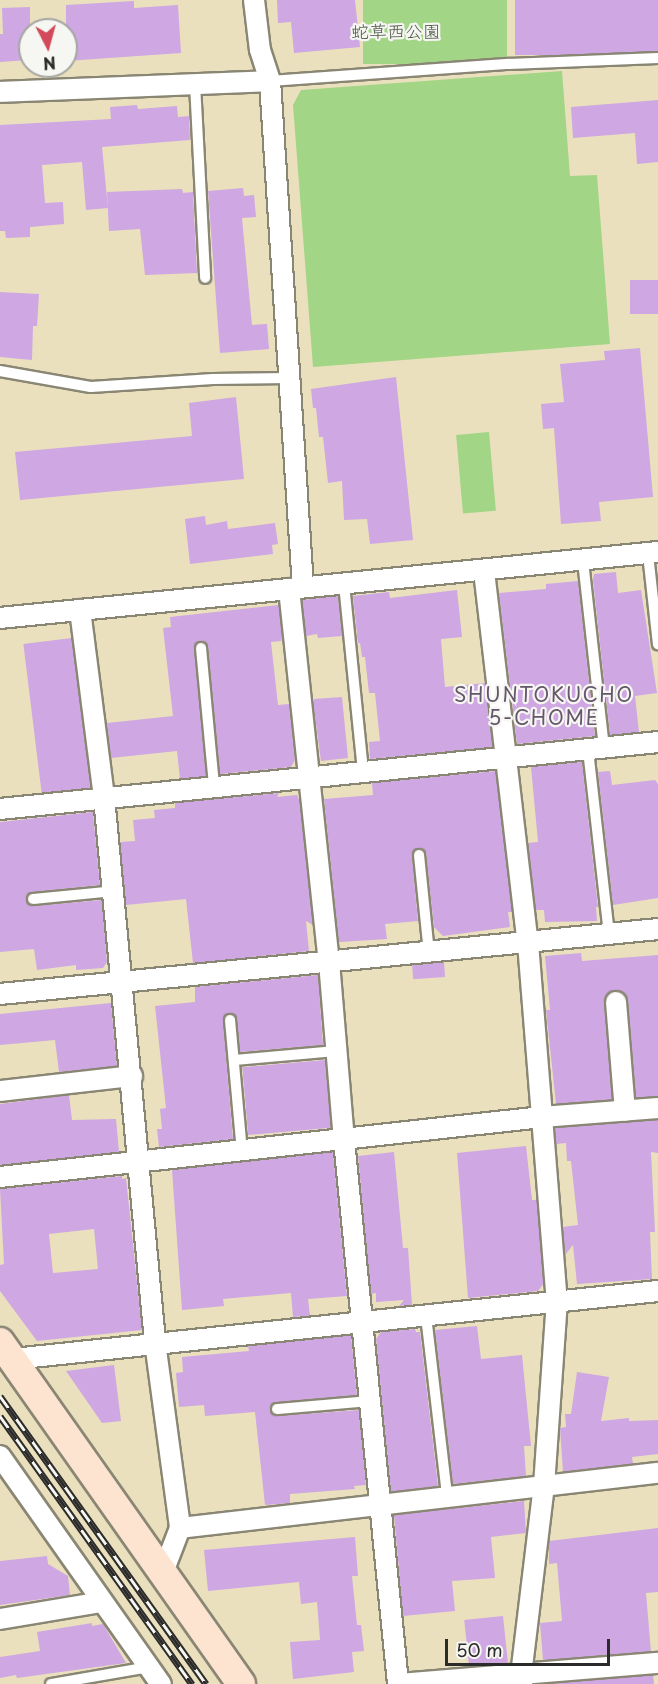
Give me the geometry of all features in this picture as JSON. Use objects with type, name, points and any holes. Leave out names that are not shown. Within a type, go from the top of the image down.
[{"type":"street","points":[[254,0],[260,50],[270,81],[289,378],[296,588],[308,776],[329,962],[344,1140],[399,1684],[521,1679],[658,1663]]},
{"type":"street","points":[[0,92],[270,81]]},
{"type":"street","points":[[0,618],[296,588],[484,572],[653,553]]},
{"type":"street","points":[[484,572],[528,943],[557,1300],[544,1485],[521,1679]]},
{"type":"street","points":[[80,610],[114,891],[155,1342],[180,1528],[163,1572]]},
{"type":"street","points":[[0,809],[658,742]]},
{"type":"street","points":[[0,994],[658,929]]},
{"type":"street","points":[[616,1002],[625,1110]]},
{"type":"street","points":[[0,1091],[132,1076]]},
{"type":"street","points":[[0,1177],[542,1117],[658,1108]]},
{"type":"street","points":[[3,1347],[155,1342],[362,1324],[557,1300],[658,1291]]},
{"type":"street","points":[[3,1347],[241,1684]]},
{"type":"street","points":[[0,1456],[9,1481],[102,1602],[161,1684]]},
{"type":"street","points":[[180,1528],[658,1473]]},
{"type":"street","points":[[0,1619],[102,1602]]},
{"type":"lane","points":[[270,81],[509,64],[658,58]]},
{"type":"lane","points":[[195,84],[205,278]]},
{"type":"lane","points":[[0,371],[91,387],[213,379],[289,378]]},
{"type":"lane","points":[[653,553],[658,644]]},
{"type":"lane","points":[[583,561],[609,935]]},
{"type":"lane","points":[[344,584],[363,771]]},
{"type":"lane","points":[[201,648],[214,786]]},
{"type":"lane","points":[[419,855],[429,953]]},
{"type":"lane","points":[[33,899],[114,891]]},
{"type":"lane","points":[[230,1020],[242,1151]]},
{"type":"lane","points":[[234,1060],[336,1051]]},
{"type":"lane","points":[[426,1316],[447,1496]]},
{"type":"lane","points":[[277,1410],[370,1401]]},
{"type":"lane","points":[[51,1684],[149,1667]]},
{"type":"green space","name":"蛇草西公園","points":[[363,0],[507,0],[507,64],[363,64]]},
{"type":"green space","points":[[562,71],[570,176],[597,175],[610,344],[313,367],[293,105],[301,90]]},
{"type":"green space","points":[[489,432],[496,511],[463,514],[456,435]]},
{"type":"building","points":[[277,0],[355,0],[360,47],[294,53],[291,22],[278,23]]},
{"type":"building","points":[[515,0],[658,0],[658,55],[515,55]]},
{"type":"building","points":[[134,1],[134,8],[178,5],[181,53],[78,60],[78,18],[66,18],[66,5]]},
{"type":"building","points":[[30,7],[30,18],[18,18],[18,61],[0,62],[0,34],[3,34],[2,8]]},
{"type":"building","points":[[658,100],[658,162],[637,164],[635,133],[573,138],[571,107]]},
{"type":"building","points":[[137,105],[138,109],[177,106],[178,117],[189,116],[190,140],[102,147],[108,208],[86,210],[82,162],[42,165],[45,203],[63,202],[64,224],[30,227],[30,237],[6,238],[5,231],[0,231],[0,125],[111,119],[110,107]]},
{"type":"building","points":[[243,188],[244,196],[254,195],[256,217],[242,218],[252,325],[267,324],[269,349],[220,353],[208,191]]},
{"type":"building","points":[[182,189],[183,193],[193,192],[197,273],[145,275],[140,229],[109,231],[107,192]]},
{"type":"building","points":[[630,280],[658,280],[658,314],[630,314]]},
{"type":"building","points":[[0,292],[39,294],[37,326],[33,326],[32,360],[0,357]]},
{"type":"building","points":[[640,348],[653,497],[599,502],[601,521],[561,524],[554,428],[543,429],[541,404],[564,402],[560,364],[605,360],[604,351]]},
{"type":"building","points":[[396,377],[413,540],[370,544],[367,519],[344,520],[342,481],[328,483],[323,437],[319,437],[316,408],[313,408],[311,389]]},
{"type":"building","points":[[236,397],[244,479],[20,500],[15,452],[192,436],[189,403]]},
{"type":"building","points":[[205,516],[206,525],[227,521],[228,529],[275,523],[278,544],[272,545],[273,554],[190,564],[185,519]]},
{"type":"building","points":[[616,572],[618,593],[641,590],[657,693],[635,696],[639,732],[610,735],[593,580],[594,574]]},
{"type":"building","points":[[578,581],[595,736],[517,744],[499,593],[546,589],[546,584]]},
{"type":"building","points":[[457,590],[462,637],[441,639],[445,687],[485,683],[493,747],[370,759],[369,742],[380,741],[375,693],[369,693],[365,657],[362,657],[360,643],[358,643],[353,596],[389,592],[390,598]]},
{"type":"building","points":[[338,596],[342,636],[318,638],[317,634],[306,636],[302,600]]},
{"type":"building","points":[[279,605],[282,638],[281,641],[271,642],[278,705],[289,704],[295,760],[291,767],[220,774],[208,647],[201,641],[196,642],[194,649],[206,776],[180,779],[177,751],[111,758],[107,723],[173,716],[163,628],[171,627],[170,617]]},
{"type":"building","points":[[72,638],[90,788],[42,794],[23,644]]},
{"type":"building","points":[[342,697],[348,758],[321,761],[313,702],[314,699]]},
{"type":"building","points":[[582,762],[598,907],[596,907],[597,921],[545,922],[544,910],[536,910],[528,843],[538,842],[531,767]]},
{"type":"building","points":[[496,771],[512,912],[508,912],[510,927],[443,936],[434,927],[426,854],[419,848],[414,849],[412,856],[418,921],[385,924],[387,939],[339,942],[324,799],[373,795],[372,783]]},
{"type":"building","points":[[610,771],[612,785],[655,780],[658,784],[658,898],[613,905],[598,772]]},
{"type":"building","points":[[279,793],[277,797],[297,795],[300,802],[313,925],[306,921],[309,951],[193,963],[186,899],[126,905],[120,842],[135,841],[133,820],[155,818],[154,810],[175,808],[175,803]]},
{"type":"building","points":[[93,812],[100,885],[32,892],[26,895],[26,900],[34,906],[102,900],[107,962],[103,968],[76,970],[76,965],[37,970],[34,949],[0,952],[0,822]]},
{"type":"building","points":[[581,953],[582,961],[658,955],[658,1096],[636,1098],[628,1001],[625,995],[616,990],[609,993],[604,1003],[612,1100],[556,1104],[546,1010],[550,1010],[545,956]]},
{"type":"building","points":[[444,962],[445,977],[413,979],[412,964]]},
{"type":"building","points":[[318,975],[323,1045],[240,1052],[236,1016],[233,1013],[226,1014],[223,1021],[233,1139],[159,1147],[157,1129],[162,1129],[160,1109],[166,1108],[155,1006],[195,1002],[195,987]]},
{"type":"building","points":[[111,1003],[117,1066],[59,1072],[55,1040],[0,1045],[0,1014]]},
{"type":"building","points":[[325,1060],[331,1128],[248,1135],[242,1067]]},
{"type":"building","points":[[69,1095],[72,1120],[116,1119],[119,1152],[0,1165],[0,1104]]},
{"type":"building","points":[[658,1120],[658,1153],[651,1152],[655,1232],[650,1232],[652,1279],[577,1284],[573,1245],[565,1255],[563,1227],[578,1225],[571,1161],[567,1161],[566,1143],[556,1144],[555,1128]]},
{"type":"building","points":[[526,1146],[532,1200],[537,1200],[544,1283],[538,1291],[468,1298],[457,1153]]},
{"type":"building","points":[[333,1152],[347,1296],[308,1299],[310,1316],[293,1317],[291,1293],[223,1299],[224,1306],[182,1310],[172,1170]]},
{"type":"building","points":[[394,1152],[403,1248],[408,1248],[412,1305],[399,1306],[404,1300],[376,1302],[376,1293],[371,1294],[358,1156]]},
{"type":"building","points":[[122,1176],[122,1179],[126,1178],[142,1330],[37,1341],[0,1291],[0,1265],[4,1264],[0,1189]],"holes":[[[94,1229],[98,1269],[53,1273],[49,1234]]]},
{"type":"building","points":[[477,1326],[481,1359],[522,1355],[531,1446],[524,1446],[526,1476],[453,1484],[435,1330]]},
{"type":"building","points":[[415,1329],[416,1332],[420,1332],[438,1486],[391,1492],[376,1339],[381,1332]]},
{"type":"building","points":[[351,1335],[357,1395],[276,1402],[271,1405],[270,1410],[278,1416],[359,1410],[366,1485],[354,1486],[355,1489],[290,1494],[290,1503],[265,1505],[255,1412],[205,1416],[204,1405],[179,1407],[176,1373],[183,1372],[182,1357],[249,1351],[248,1346]]},
{"type":"building","points":[[114,1365],[121,1421],[102,1423],[66,1371]]},
{"type":"building","points":[[577,1372],[609,1377],[601,1421],[629,1418],[629,1421],[658,1420],[658,1454],[632,1457],[633,1464],[563,1472],[560,1428],[566,1427],[565,1414],[571,1414]]},
{"type":"building","points":[[524,1501],[526,1533],[491,1537],[495,1578],[452,1581],[455,1611],[403,1616],[394,1515]]},
{"type":"building","points":[[658,1528],[658,1592],[646,1593],[651,1652],[543,1660],[540,1623],[562,1621],[557,1563],[549,1564],[549,1541]]},
{"type":"building","points":[[355,1537],[358,1576],[352,1576],[357,1625],[361,1625],[364,1651],[352,1652],[354,1672],[293,1679],[290,1642],[320,1640],[317,1602],[301,1604],[299,1582],[208,1591],[204,1550]]},
{"type":"building","points":[[47,1556],[48,1564],[68,1576],[70,1595],[0,1605],[0,1561]]},
{"type":"building","points":[[503,1616],[508,1663],[469,1667],[464,1620]]},
{"type":"building","points":[[92,1623],[92,1626],[103,1624],[126,1663],[17,1678],[16,1675],[0,1678],[0,1657],[40,1651],[37,1632]]},
{"type":"building","points":[[653,1675],[654,1684],[548,1684]]},
{"type":"railway","points":[[0,1396],[206,1684]]},
{"type":"railway","points":[[0,1416],[192,1684]]},
{"type":"district","name":"SHUNTOKUCHO 5-CHOME","points":[[544,706]]}]
